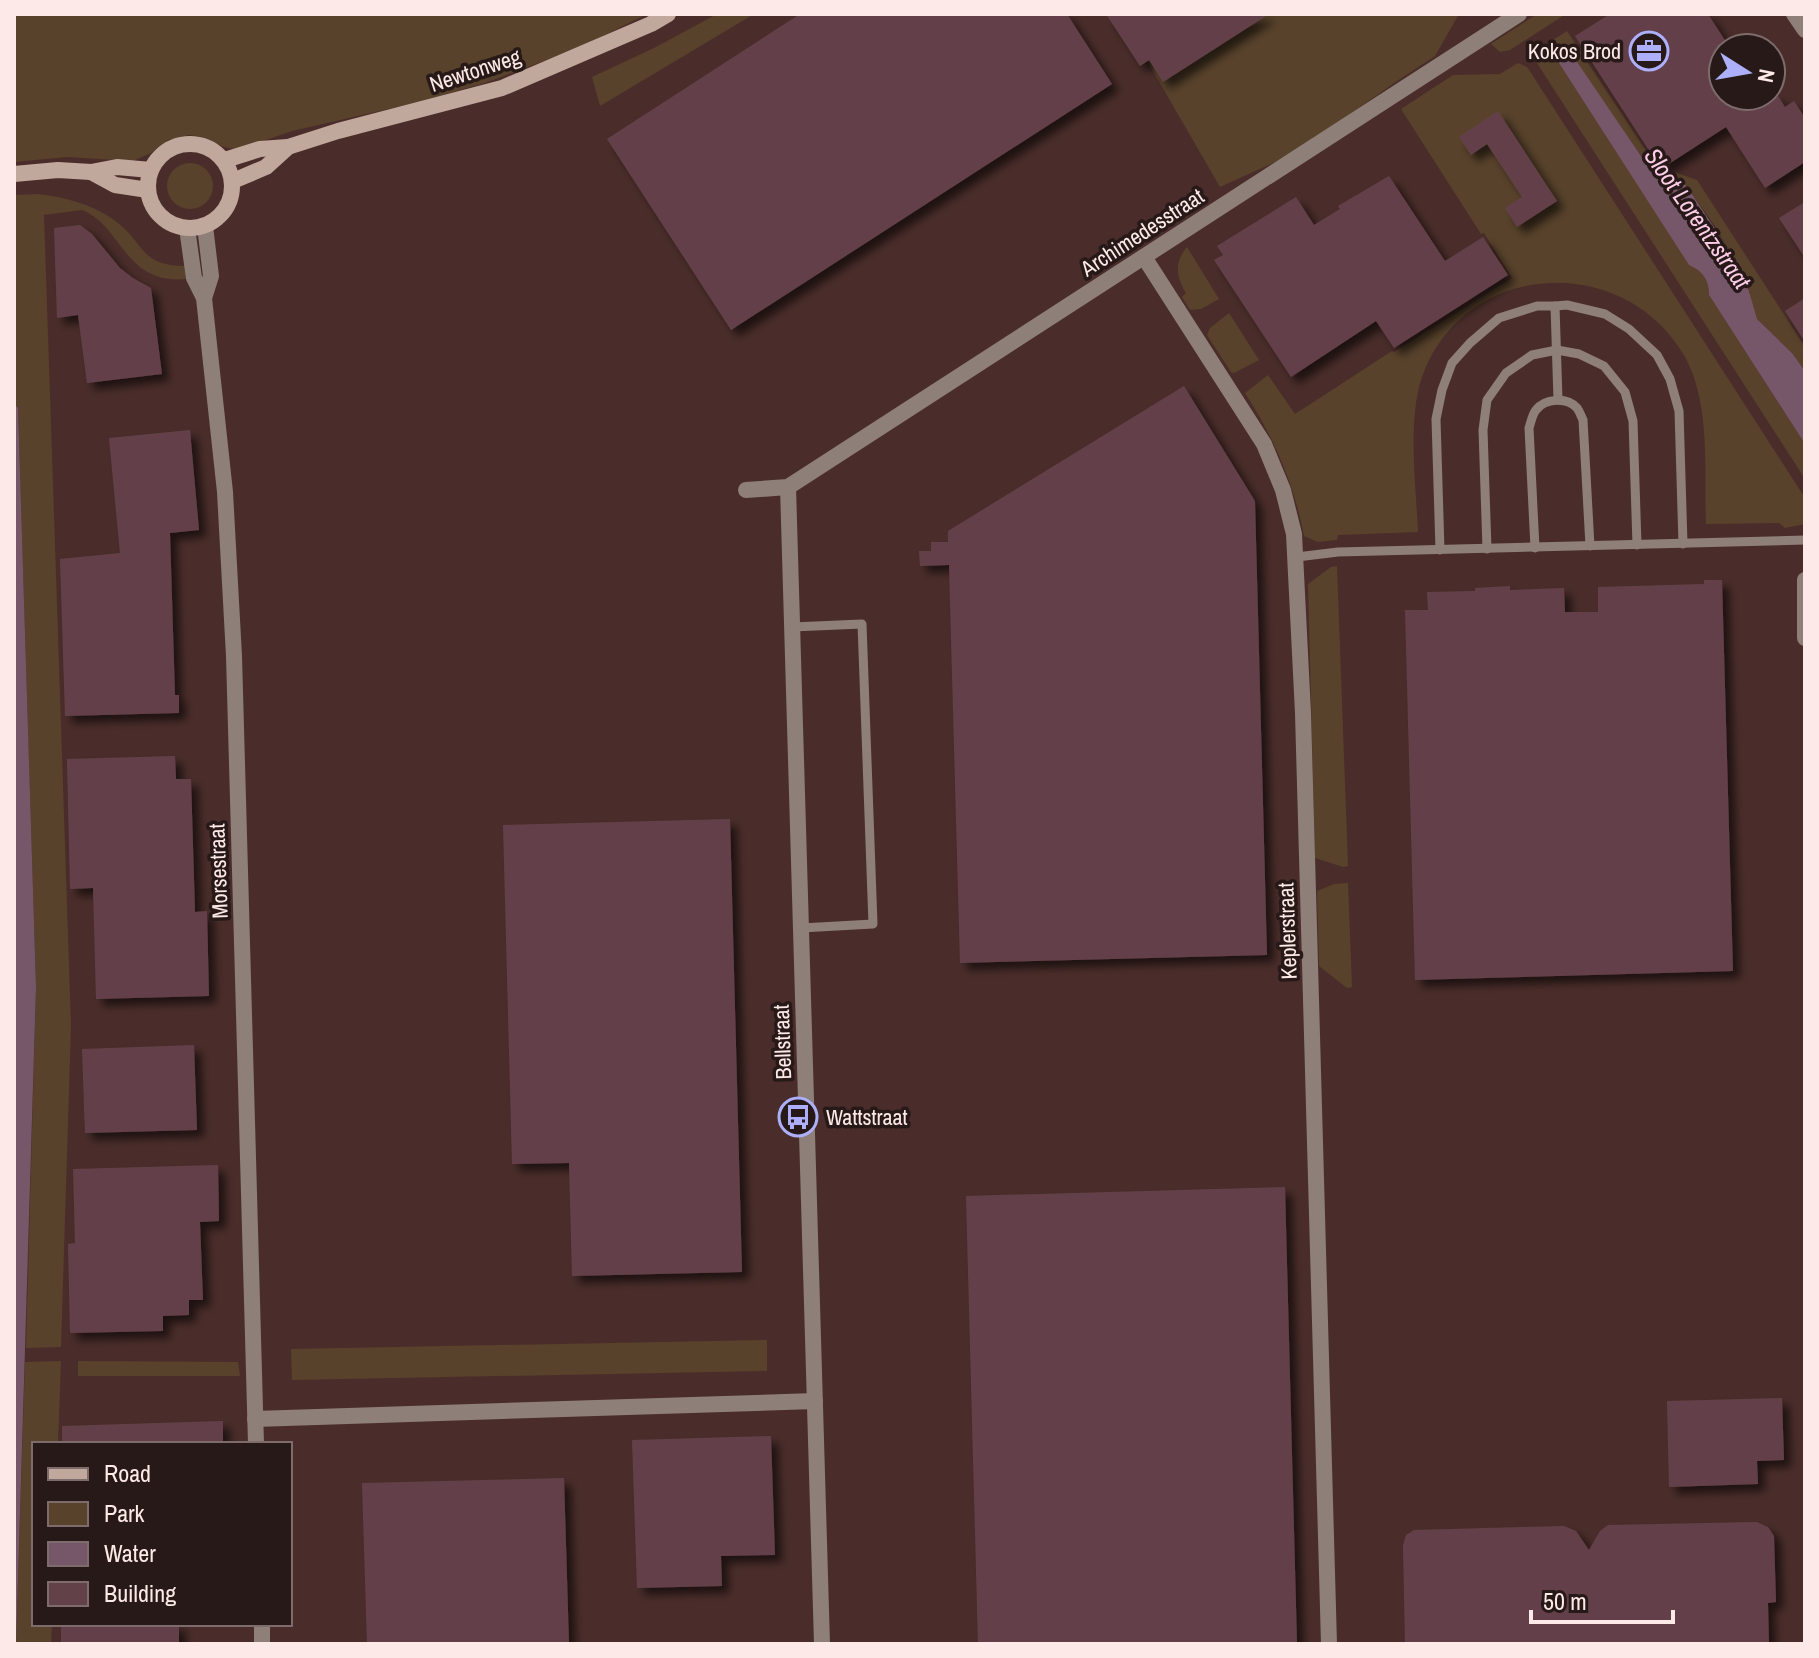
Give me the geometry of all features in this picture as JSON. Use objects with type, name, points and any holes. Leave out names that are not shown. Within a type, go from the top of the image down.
[{"type":"main road","name":"Newtonweg","points":[[225,160],[260,149],[288,147],[502,88],[668,14]]},
{"type":"main road","points":[[185,143],[200,144],[214,150],[225,160],[233,181],[232,195],[227,208],[217,219],[205,226],[187,228],[165,220],[157,212],[148,190],[151,170],[159,157],[185,143]]},
{"type":"main road","name":"Newtonweg","points":[[233,181],[266,167],[288,147]]},
{"type":"main road","points":[[14,174],[58,170],[91,172],[117,167],[151,170]]},
{"type":"main road","points":[[91,172],[115,185],[148,190]]},
{"type":"street","name":"Archimedesstraat","points":[[788,487],[1519,14]]},
{"type":"street","points":[[1794,14],[1805,30]]},
{"type":"street","name":"Morsestraat","points":[[204,298],[211,276],[205,226]]},
{"type":"street","name":"Morsestraat","points":[[187,228],[194,278],[204,298],[225,492],[234,656],[256,1442]]},
{"type":"street","name":"Keplerstraat","points":[[1144,257],[1264,444],[1283,490],[1294,534],[1329,1644]]},
{"type":"street","points":[[746,490],[788,487]]},
{"type":"street","name":"Bellstraat","points":[[788,487],[822,1644]]},
{"type":"street","points":[[1805,580],[1805,638]]},
{"type":"street","points":[[255,1419],[815,1401]]},
{"type":"lane","points":[[1440,550],[1436,419],[1452,363],[1499,318],[1537,306],[1567,305],[1605,314],[1629,329],[1657,355],[1670,379],[1679,411],[1683,544]]},
{"type":"lane","points":[[1555,306],[1558,400]]},
{"type":"lane","points":[[1487,549],[1483,430],[1487,400],[1506,373],[1532,355],[1557,350],[1579,354],[1604,366],[1625,392],[1633,421],[1637,545]]},
{"type":"lane","points":[[1535,548],[1529,428],[1535,411],[1543,403],[1558,400],[1569,402],[1577,408],[1583,420],[1590,546]]},
{"type":"lane","points":[[1297,557],[1338,552],[1805,540]]},
{"type":"lane","points":[[792,627],[862,624],[873,924],[801,928]]},
{"type":"green space","points":[[14,14],[647,14],[557,56],[485,83],[415,103],[292,131],[243,148],[224,147],[203,137],[189,135],[168,140],[151,153],[133,161],[67,157],[14,162]]},
{"type":"green space","points":[[717,14],[754,14],[600,106],[592,77]]},
{"type":"green space","points":[[1120,14],[1459,14],[1435,56],[1293,154],[1220,187]]},
{"type":"green space","points":[[1537,14],[1566,14],[1510,50],[1500,52],[1491,44]]},
{"type":"green space","points":[[1567,31],[1656,166],[1697,180],[1805,347],[1805,371],[1792,353],[1757,319],[1747,282],[1717,229],[1688,188],[1682,182],[1658,176],[1649,168],[1627,137],[1558,57],[1557,60],[1689,264],[1704,276],[1709,295],[1805,444],[1805,479],[1535,60],[1534,52]]},
{"type":"green space","points":[[1518,63],[1531,73],[1805,498],[1805,524],[1785,528],[1779,523],[1706,524],[1703,417],[1693,375],[1685,357],[1659,323],[1627,300],[1590,286],[1551,283],[1513,289],[1477,306],[1447,332],[1425,369],[1419,387],[1414,427],[1418,532],[1338,535],[1337,540],[1318,542],[1304,536],[1282,462],[1245,393],[1268,375],[1295,414],[1512,278],[1401,109],[1453,75],[1500,74]]},
{"type":"green space","points":[[190,163],[206,170],[213,186],[206,202],[190,209],[174,202],[167,186],[174,170]]},
{"type":"green space","points":[[37,194],[77,202],[105,214],[124,228],[150,257],[170,265],[185,266],[187,279],[149,273],[136,264],[107,228],[82,210],[44,215],[71,1026],[61,1347],[26,1348],[36,987],[18,409],[14,404],[14,195]]},
{"type":"green space","points":[[1187,247],[1219,299],[1201,309],[1190,310],[1182,297],[1186,293],[1178,275],[1178,264]]},
{"type":"green space","points":[[1229,313],[1259,360],[1234,373],[1207,335],[1210,328]]},
{"type":"green space","points":[[1337,566],[1348,866],[1343,867],[1315,858],[1308,584]]},
{"type":"green space","points":[[1348,883],[1352,987],[1347,988],[1319,966],[1317,891],[1334,884]]},
{"type":"green space","points":[[767,1340],[767,1371],[292,1380],[291,1349]]},
{"type":"green space","points":[[61,1361],[58,1442],[32,1442],[32,1626],[52,1626],[51,1644],[16,1644],[25,1362]]},
{"type":"green space","points":[[78,1361],[238,1362],[240,1376],[78,1376]]},
{"type":"water","name":"Sloot Lorentzstraat","points":[[1566,51],[1571,53],[1649,168],[1658,176],[1682,182],[1688,188],[1743,271],[1757,319],[1792,353],[1805,371],[1805,444],[1709,295],[1704,277],[1689,265],[1557,60]]},
{"type":"water","points":[[14,404],[18,408],[36,987],[16,1644],[14,1644]]},
{"type":"building","points":[[800,14],[1067,14],[1112,84],[731,330],[607,139]]},
{"type":"building","points":[[1106,14],[1269,14],[1163,82],[1149,60],[1140,66]]},
{"type":"building","points":[[1610,14],[1708,14],[1720,32],[1707,32],[1707,112],[1787,112],[1787,106],[1794,101],[1805,118],[1805,162],[1765,188],[1726,127],[1661,169],[1575,36]]},
{"type":"building","points":[[1498,111],[1557,201],[1517,227],[1505,208],[1522,197],[1487,144],[1471,155],[1459,137]]},
{"type":"building","points":[[1389,176],[1445,261],[1483,237],[1508,275],[1394,348],[1376,321],[1291,377],[1214,260],[1223,255],[1217,246],[1296,197],[1314,225],[1340,209],[1338,206]]},
{"type":"building","points":[[1805,202],[1805,258],[1779,218]]},
{"type":"building","points":[[80,225],[92,234],[120,268],[151,288],[162,374],[87,383],[78,315],[57,318],[54,228]]},
{"type":"building","points":[[1805,298],[1805,342],[1785,311]]},
{"type":"building","points":[[1184,386],[1255,501],[1267,955],[960,963],[949,565],[920,566],[919,551],[931,551],[931,542],[948,542],[948,531]]},
{"type":"building","points":[[190,430],[199,530],[170,533],[175,695],[179,695],[179,713],[65,716],[60,559],[120,553],[109,438]]},
{"type":"building","points":[[1704,580],[1722,580],[1733,971],[1415,980],[1405,610],[1428,610],[1427,592],[1475,591],[1475,588],[1510,586],[1510,590],[1564,588],[1565,612],[1598,612],[1598,587],[1704,584]]},
{"type":"building","points":[[175,756],[176,779],[191,779],[195,912],[207,911],[209,996],[96,999],[93,888],[70,889],[67,759]]},
{"type":"building","points":[[730,819],[742,1272],[572,1276],[569,1163],[512,1164],[503,825]]},
{"type":"building","points":[[194,1045],[197,1130],[85,1133],[82,1049]]},
{"type":"building","points":[[218,1165],[219,1221],[200,1222],[203,1300],[189,1300],[189,1315],[163,1316],[163,1331],[70,1333],[68,1244],[75,1243],[73,1169]]},
{"type":"building","points":[[1285,1187],[1297,1644],[978,1644],[966,1196]]},
{"type":"building","points":[[1782,1398],[1784,1460],[1757,1461],[1758,1484],[1669,1487],[1667,1401]]},
{"type":"building","points":[[223,1421],[223,1442],[62,1442],[62,1426]]},
{"type":"building","points":[[771,1436],[775,1555],[721,1556],[722,1586],[637,1588],[632,1440]]},
{"type":"building","points":[[564,1478],[569,1644],[367,1644],[362,1483]]},
{"type":"building","points":[[1757,1522],[1768,1527],[1774,1536],[1776,1602],[1768,1603],[1769,1644],[1405,1644],[1403,1546],[1406,1535],[1414,1530],[1564,1526],[1576,1531],[1589,1550],[1600,1531],[1608,1525]]},
{"type":"building","points":[[61,1626],[179,1626],[179,1644],[61,1644]]},
{"type":"place","name":"Kokos Brod","points":[[1649,51]]},
{"type":"place","name":"Wattstraat","points":[[798,1117]]}]
